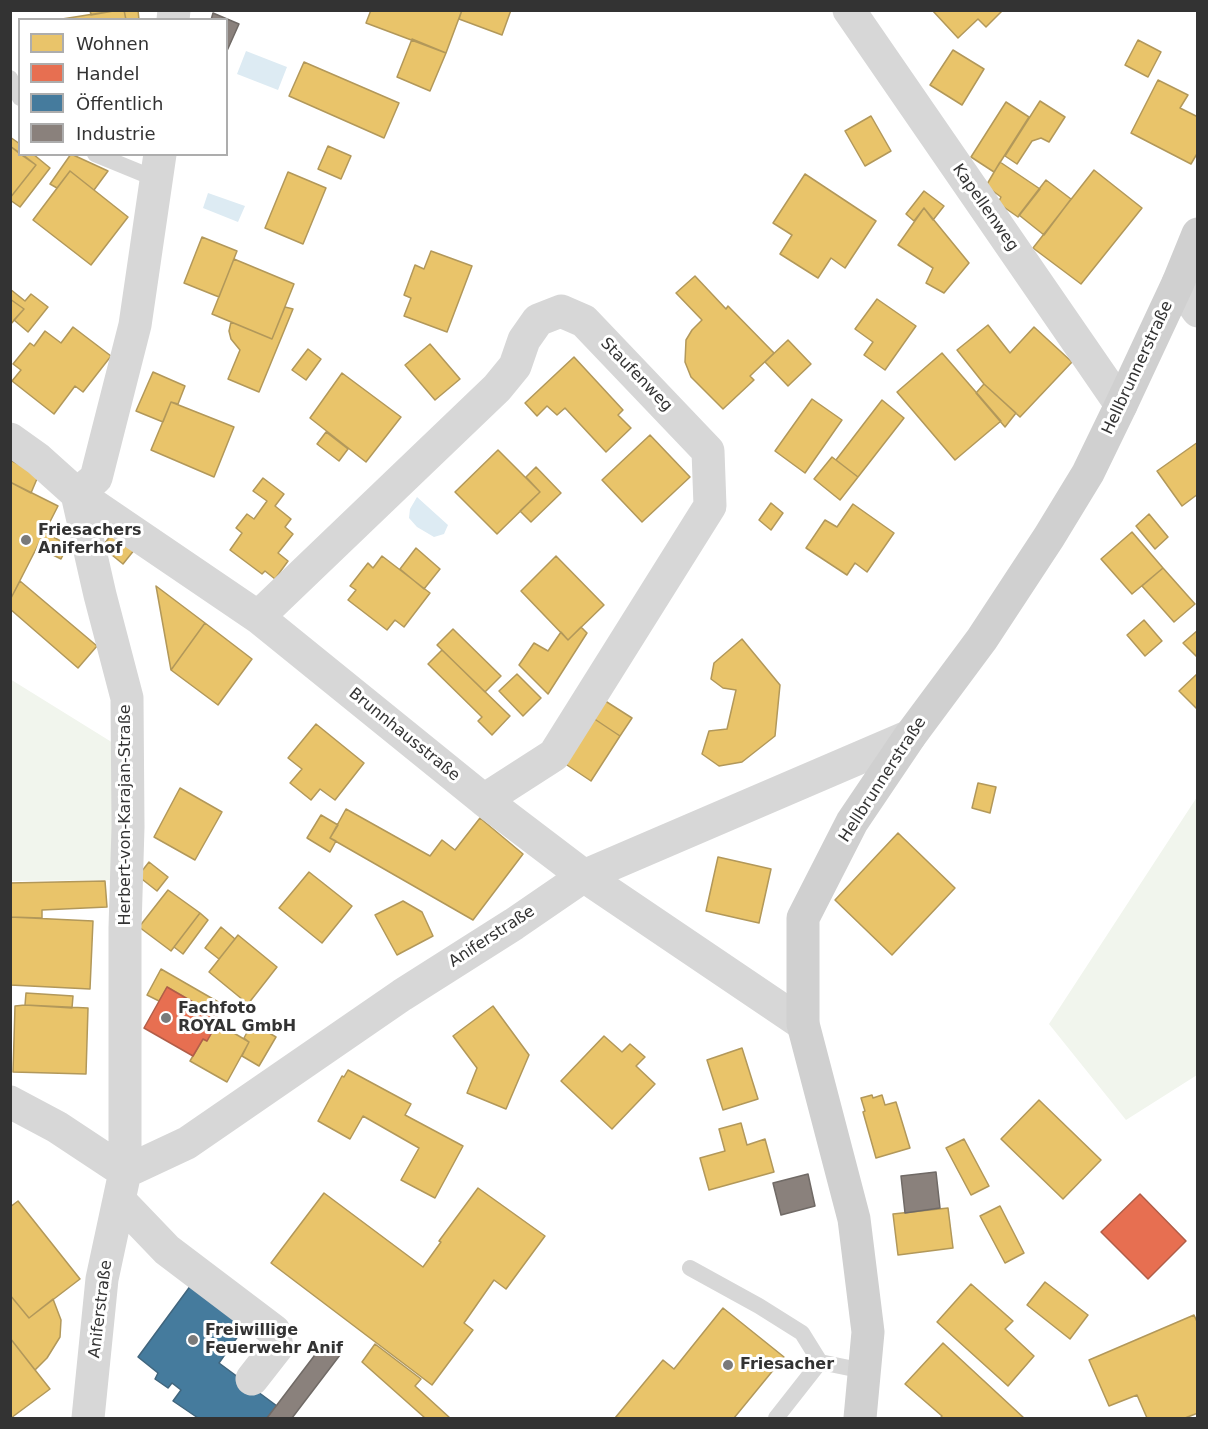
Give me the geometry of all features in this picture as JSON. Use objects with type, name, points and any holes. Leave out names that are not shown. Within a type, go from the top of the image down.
[{"type":"street","name":"Kapellenweg","points":[[849,10],[1122,405]]},
{"type":"street","points":[[77,494],[96,478],[135,325],[158,167]]},
{"type":"street","name":"Hellbrunnerstraße","points":[[860,1419],[868,1332],[854,1218],[803,1024],[803,918],[852,822],[910,736],[982,639],[1049,537],[1088,472],[1122,405],[1178,283],[1197,234]]},
{"type":"street","points":[[1178,283],[1197,311]]},
{"type":"street","name":"Staufenweg","points":[[258,617],[497,388],[515,366],[524,340],[538,320],[561,312],[584,321],[708,451],[710,506],[554,755],[484,800]]},
{"type":"street","name":"Brunnhausstraße","points":[[10,439],[38,459],[77,494],[258,617],[484,800],[584,876],[803,1024]]},
{"type":"street","name":"Herbert-von-Karajan-Straße","points":[[77,494],[127,698],[128,827],[122,1186]]},
{"type":"street","name":"Aniferstraße","points":[[88,1419],[102,1279],[122,1186],[402,994],[514,924],[584,876],[910,736]]},
{"type":"street","points":[[10,1102],[57,1127],[122,1186],[167,1250],[274,1331],[277,1347],[252,1379]]},
{"type":"lane","points":[[10,78],[18,94]]},
{"type":"lane","points":[[105,156],[158,167]]},
{"type":"lane","points":[[690,1268],[802,1333],[820,1362],[864,1371]]},
{"type":"lane","points":[[776,1419],[820,1362]]},
{"type":"shaded area","points":[[246,51],[287,67],[278,90],[237,74]]},
{"type":"shaded area","points":[[208,193],[245,206],[238,222],[203,208]]},
{"type":"shaded area","points":[[417,497],[448,525],[444,534],[434,537],[417,527],[409,518],[410,509]]},
{"type":"shaded area","points":[[10,679],[118,746],[116,880],[11,881]]},
{"type":"shaded area","points":[[1197,797],[1197,1075],[1126,1120],[1049,1024]]},
{"type":"building: Wohnen","points":[[90,10],[119,10],[91,15]]},
{"type":"building: Wohnen","points":[[124,10],[138,10],[139,18],[126,18]]},
{"type":"building: Wohnen","points":[[124,10],[126,18],[68,18]]},
{"type":"building: Wohnen","points":[[371,10],[462,10],[446,53],[366,23]]},
{"type":"building: Wohnen","points":[[462,10],[511,10],[502,35],[459,19]]},
{"type":"building: Wohnen","points":[[932,10],[1003,10],[986,27],[978,19],[958,38]]},
{"type":"building: Wohnen","points":[[412,39],[446,53],[430,91],[397,77]]},
{"type":"building: Wohnen","points":[[1138,40],[1161,52],[1148,77],[1125,65]]},
{"type":"building: Wohnen","points":[[953,50],[984,69],[962,105],[930,85]]},
{"type":"building: Wohnen","points":[[304,62],[399,103],[384,138],[289,96]]},
{"type":"building: Wohnen","points":[[1158,80],[1188,95],[1180,108],[1198,117],[1198,152],[1191,164],[1131,133]]},
{"type":"building: Wohnen","points":[[1040,101],[1065,117],[1049,142],[1041,138],[1032,141],[1017,164],[1005,156]]},
{"type":"building: Wohnen","points":[[1006,102],[1029,117],[994,172],[971,157]]},
{"type":"building: Wohnen","points":[[871,116],[891,151],[865,166],[845,131]]},
{"type":"building: Wohnen","points":[[10,137],[18,143],[18,152],[10,146]]},
{"type":"building: Wohnen","points":[[10,146],[18,152],[18,156],[23,156],[36,165],[10,198]]},
{"type":"building: Wohnen","points":[[328,146],[351,156],[341,179],[318,169]]},
{"type":"building: Wohnen","points":[[25,156],[35,156],[50,168],[20,207],[10,198],[36,165]]},
{"type":"building: Wohnen","points":[[70,156],[75,156],[108,171],[94,190],[70,171],[57,188],[50,184]]},
{"type":"building: Wohnen","points":[[1000,162],[1040,189],[1018,217],[998,203],[1001,197],[986,186]]},
{"type":"building: Wohnen","points":[[1094,170],[1142,208],[1081,284],[1033,248]]},
{"type":"building: Wohnen","points":[[70,171],[128,217],[91,265],[33,220]]},
{"type":"building: Wohnen","points":[[288,172],[326,188],[303,244],[265,228]]},
{"type":"building: Wohnen","points":[[805,174],[876,221],[845,268],[831,258],[818,278],[780,254],[792,235],[773,223]]},
{"type":"building: Wohnen","points":[[1046,180],[1071,199],[1044,235],[1019,215]]},
{"type":"building: Wohnen","points":[[924,191],[944,206],[933,220],[924,208],[914,221],[906,214]]},
{"type":"building: Wohnen","points":[[924,208],[969,263],[944,293],[926,283],[933,268],[898,245]]},
{"type":"building: Wohnen","points":[[202,237],[237,251],[219,297],[184,283]]},
{"type":"building: Wohnen","points":[[431,251],[472,266],[447,332],[404,316],[411,298],[404,295],[415,265],[424,269]]},
{"type":"building: Wohnen","points":[[234,259],[294,284],[272,339],[212,314]]},
{"type":"building: Wohnen","points":[[695,276],[726,309],[728,306],[774,353],[750,376],[754,380],[723,409],[691,377],[685,362],[686,340],[702,320],[676,293]]},
{"type":"building: Wohnen","points":[[10,289],[25,301],[31,294],[48,307],[28,332],[14,320],[24,309],[10,299]]},
{"type":"building: Wohnen","points":[[10,299],[24,309],[10,325]]},
{"type":"building: Wohnen","points":[[877,299],[916,326],[885,370],[864,355],[873,342],[855,329]]},
{"type":"building: Wohnen","points":[[285,307],[293,309],[259,392],[228,379],[240,350],[231,339],[229,331],[231,322],[272,339]]},
{"type":"building: Wohnen","points":[[988,325],[1010,353],[1034,327],[1072,362],[1020,417],[984,384],[957,350]]},
{"type":"building: Wohnen","points":[[73,327],[111,356],[83,392],[75,386],[54,414],[12,381],[21,370],[13,364],[30,343],[34,346],[45,331],[61,343]]},
{"type":"building: Wohnen","points":[[788,340],[811,364],[788,386],[765,362]]},
{"type":"building: Wohnen","points":[[430,344],[460,379],[435,400],[405,365]]},
{"type":"building: Wohnen","points":[[308,349],[321,359],[306,380],[292,370]]},
{"type":"building: Wohnen","points":[[942,353],[1001,421],[955,460],[897,392]]},
{"type":"building: Wohnen","points":[[574,357],[623,410],[618,415],[631,428],[606,452],[565,408],[557,415],[547,406],[537,416],[525,403]]},
{"type":"building: Wohnen","points":[[153,372],[185,386],[178,404],[171,402],[163,422],[136,411]]},
{"type":"building: Wohnen","points":[[342,373],[401,417],[366,462],[310,418]]},
{"type":"building: Wohnen","points":[[984,384],[1016,413],[1005,427],[976,393]]},
{"type":"building: Wohnen","points":[[812,399],[842,420],[805,473],[775,451]]},
{"type":"building: Wohnen","points":[[882,400],[904,418],[858,477],[836,460]]},
{"type":"building: Wohnen","points":[[171,402],[234,427],[214,477],[151,450]]},
{"type":"building: Wohnen","points":[[326,432],[348,449],[339,461],[317,444]]},
{"type":"building: Wohnen","points":[[650,435],[690,477],[642,522],[602,480]]},
{"type":"building: Wohnen","points":[[1198,442],[1198,494],[1182,506],[1157,471]]},
{"type":"building: Wohnen","points":[[498,450],[540,492],[497,534],[455,492]]},
{"type":"building: Wohnen","points":[[832,457],[858,477],[840,500],[814,479]]},
{"type":"building: Wohnen","points":[[10,460],[39,474],[31,493],[10,482]]},
{"type":"building: Wohnen","points":[[536,467],[561,493],[531,522],[520,511],[540,492],[526,477]]},
{"type":"building: Wohnen","points":[[263,478],[284,494],[275,506],[291,519],[285,527],[293,534],[278,553],[288,561],[275,579],[265,571],[262,574],[230,550],[242,533],[236,528],[247,514],[254,519],[267,501],[253,491]]},
{"type":"building: Wohnen","name":"Friesachers Aniferhof","points":[[10,482],[58,506],[10,600]]},
{"type":"building: Wohnen","points":[[771,503],[783,513],[771,530],[759,520]]},
{"type":"building: Wohnen","points":[[853,504],[894,533],[867,572],[855,563],[847,575],[806,548],[825,520],[837,527]]},
{"type":"building: Wohnen","points":[[1149,514],[1168,537],[1155,549],[1136,526]]},
{"type":"building: Wohnen","points":[[117,527],[139,544],[123,564],[102,547]]},
{"type":"building: Wohnen","points":[[44,532],[68,545],[61,559],[37,547]]},
{"type":"building: Wohnen","points":[[1132,532],[1163,568],[1132,594],[1101,559]]},
{"type":"building: Wohnen","points":[[416,548],[440,569],[424,589],[400,569]]},
{"type":"building: Wohnen","points":[[382,556],[430,593],[404,627],[395,620],[387,630],[348,600],[356,590],[350,586],[368,563],[373,568]]},
{"type":"building: Wohnen","points":[[556,556],[604,605],[568,640],[521,591]]},
{"type":"building: Wohnen","points":[[1163,568],[1195,604],[1174,622],[1142,586]]},
{"type":"building: Wohnen","points":[[20,581],[97,646],[78,668],[10,609],[10,600]]},
{"type":"building: Wohnen","points":[[156,586],[205,623],[171,670]]},
{"type":"building: Wohnen","points":[[1144,620],[1162,641],[1145,656],[1127,635]]},
{"type":"building: Wohnen","points":[[205,623],[252,659],[218,705],[171,670]]},
{"type":"building: Wohnen","points":[[581,627],[587,633],[548,694],[519,665],[534,643],[548,651],[561,632],[568,640]]},
{"type":"building: Wohnen","points":[[453,629],[501,676],[485,692],[437,645]]},
{"type":"building: Wohnen","points":[[1198,630],[1198,658],[1183,643]]},
{"type":"building: Wohnen","points":[[742,639],[780,685],[775,736],[742,762],[719,766],[702,754],[709,731],[727,729],[736,690],[723,688],[711,679],[714,663]]},
{"type":"building: Wohnen","points":[[442,650],[510,716],[492,735],[478,721],[482,717],[428,664]]},
{"type":"building: Wohnen","points":[[1198,673],[1198,710],[1179,691]]},
{"type":"building: Wohnen","points":[[517,674],[541,698],[523,716],[499,691]]},
{"type":"building: Wohnen","points":[[599,697],[632,718],[620,736],[587,714]]},
{"type":"building: Wohnen","points":[[587,714],[620,736],[591,781],[558,759]]},
{"type":"building: Wohnen","points":[[316,724],[364,763],[335,800],[320,789],[311,800],[290,783],[302,769],[288,758]]},
{"type":"building: Wohnen","points":[[978,783],[996,787],[990,813],[972,808]]},
{"type":"building: Wohnen","points":[[180,788],[222,812],[195,860],[154,837]]},
{"type":"building: Wohnen","points":[[346,809],[430,856],[442,840],[455,850],[480,818],[523,854],[473,920],[330,838]]},
{"type":"building: Wohnen","points":[[321,815],[338,825],[330,838],[336,841],[330,852],[307,838]]},
{"type":"building: Wohnen","points":[[898,833],[955,888],[892,955],[835,900]]},
{"type":"building: Wohnen","points":[[718,857],[771,869],[759,923],[706,911]]},
{"type":"building: Wohnen","points":[[149,862],[168,877],[157,891],[138,876]]},
{"type":"building: Wohnen","points":[[309,872],[352,906],[322,943],[279,908]]},
{"type":"building: Wohnen","points":[[105,881],[107,907],[42,910],[42,918],[10,917],[10,883]]},
{"type":"building: Wohnen","points":[[168,890],[200,913],[171,951],[139,927]]},
{"type":"building: Wohnen","points":[[403,901],[422,912],[433,936],[397,955],[375,915]]},
{"type":"building: Wohnen","points":[[200,913],[208,920],[183,954],[174,947]]},
{"type":"building: Wohnen","points":[[10,917],[93,921],[90,989],[10,985]]},
{"type":"building: Wohnen","points":[[221,927],[235,939],[219,959],[205,948]]},
{"type":"building: Wohnen","points":[[238,935],[277,967],[248,1004],[209,972]]},
{"type":"building: Wohnen","points":[[161,969],[220,1003],[214,1014],[167,987],[159,1001],[147,995]]},
{"type":"building: Wohnen","points":[[26,993],[73,996],[72,1008],[25,1005]]},
{"type":"building: Wohnen","points":[[15,1006],[88,1008],[86,1074],[13,1072]]},
{"type":"building: Wohnen","points":[[493,1006],[529,1055],[506,1109],[467,1093],[477,1068],[453,1036]]},
{"type":"building: Wohnen","points":[[217,1023],[249,1042],[227,1082],[190,1061],[203,1039],[207,1041]]},
{"type":"building: Wohnen","points":[[252,1023],[276,1037],[259,1066],[242,1056],[249,1042],[244,1038]]},
{"type":"building: Wohnen","points":[[604,1036],[622,1052],[630,1044],[645,1057],[636,1066],[655,1084],[612,1129],[561,1081]]},
{"type":"building: Wohnen","points":[[742,1048],[758,1099],[723,1110],[707,1060]]},
{"type":"building: Wohnen","points":[[348,1070],[411,1104],[405,1115],[463,1146],[435,1198],[401,1180],[419,1148],[363,1116],[350,1139],[318,1121],[342,1076],[344,1077]]},
{"type":"building: Wohnen","points":[[872,1095],[873,1098],[882,1095],[885,1105],[896,1102],[910,1148],[876,1158],[861,1098]]},
{"type":"building: Wohnen","points":[[1039,1100],[1101,1160],[1063,1199],[1001,1139]]},
{"type":"building: Wohnen","points":[[741,1123],[747,1145],[765,1139],[774,1172],[709,1190],[700,1158],[725,1151],[719,1129]]},
{"type":"building: Wohnen","points":[[964,1139],[989,1186],[971,1195],[946,1148]]},
{"type":"building: Wohnen","points":[[478,1188],[545,1236],[506,1289],[494,1280],[464,1323],[473,1330],[432,1385],[271,1263],[324,1193],[423,1267]]},
{"type":"building: Wohnen","points":[[18,1201],[80,1279],[29,1318],[10,1295],[10,1207]]},
{"type":"building: Wohnen","points":[[1000,1206],[1024,1253],[1005,1263],[980,1216]]},
{"type":"building: Wohnen","points":[[948,1208],[953,1248],[898,1255],[893,1214]]},
{"type":"building: Wohnen","points":[[1045,1282],[1088,1315],[1070,1339],[1027,1305]]},
{"type":"building: Wohnen","points":[[971,1284],[1013,1321],[1005,1329],[1034,1356],[1008,1386],[937,1322]]},
{"type":"building: Wohnen","points":[[10,1295],[29,1318],[53,1299],[61,1320],[60,1337],[47,1358],[35,1370],[10,1338]]},
{"type":"building: Wohnen","name":"Friesacher","points":[[723,1308],[784,1357],[734,1418],[615,1418],[663,1360],[674,1369]]},
{"type":"building: Wohnen","points":[[1194,1315],[1198,1324],[1198,1413],[1185,1418],[1147,1418],[1137,1395],[1109,1406],[1089,1360]]},
{"type":"building: Wohnen","points":[[10,1338],[50,1389],[11,1418],[10,1418]]},
{"type":"building: Wohnen","points":[[943,1343],[1024,1418],[940,1418],[942,1416],[905,1384]]},
{"type":"building: Wohnen","points":[[375,1344],[421,1379],[415,1386],[450,1418],[425,1418],[362,1362]]},
{"type":"building: Handel","points":[[167,987],[220,1018],[207,1041],[203,1039],[193,1056],[144,1028]]},
{"type":"building: Handel","points":[[1140,1194],[1186,1241],[1148,1279],[1101,1232]]},
{"type":"building: Öffentlich","name":"Freiwillige Feuerwehr Anif","points":[[194,1281],[248,1322],[219,1363],[277,1406],[267,1418],[198,1418],[173,1401],[181,1390],[172,1383],[168,1388],[155,1379],[158,1373],[138,1357]]},
{"type":"building: Industrie","points":[[213,13],[225,18],[212,18]]},
{"type":"building: Industrie","points":[[228,19],[239,24],[228,49]]},
{"type":"building: Industrie","points":[[936,1172],[940,1208],[905,1213],[901,1176]]},
{"type":"building: Industrie","points":[[808,1174],[815,1206],[781,1215],[773,1183]]},
{"type":"building: Industrie","points":[[324,1343],[340,1355],[292,1418],[267,1418]]},
{"type":"place","name":"Friesachers Aniferhof","points":[[26,540]]},
{"type":"place","name":"Fachfoto ROYAL GmbH","points":[[166,1018]]},
{"type":"place","name":"Freiwillige Feuerwehr Anif","points":[[193,1340]]},
{"type":"place","name":"Friesacher","points":[[728,1365]]}]
